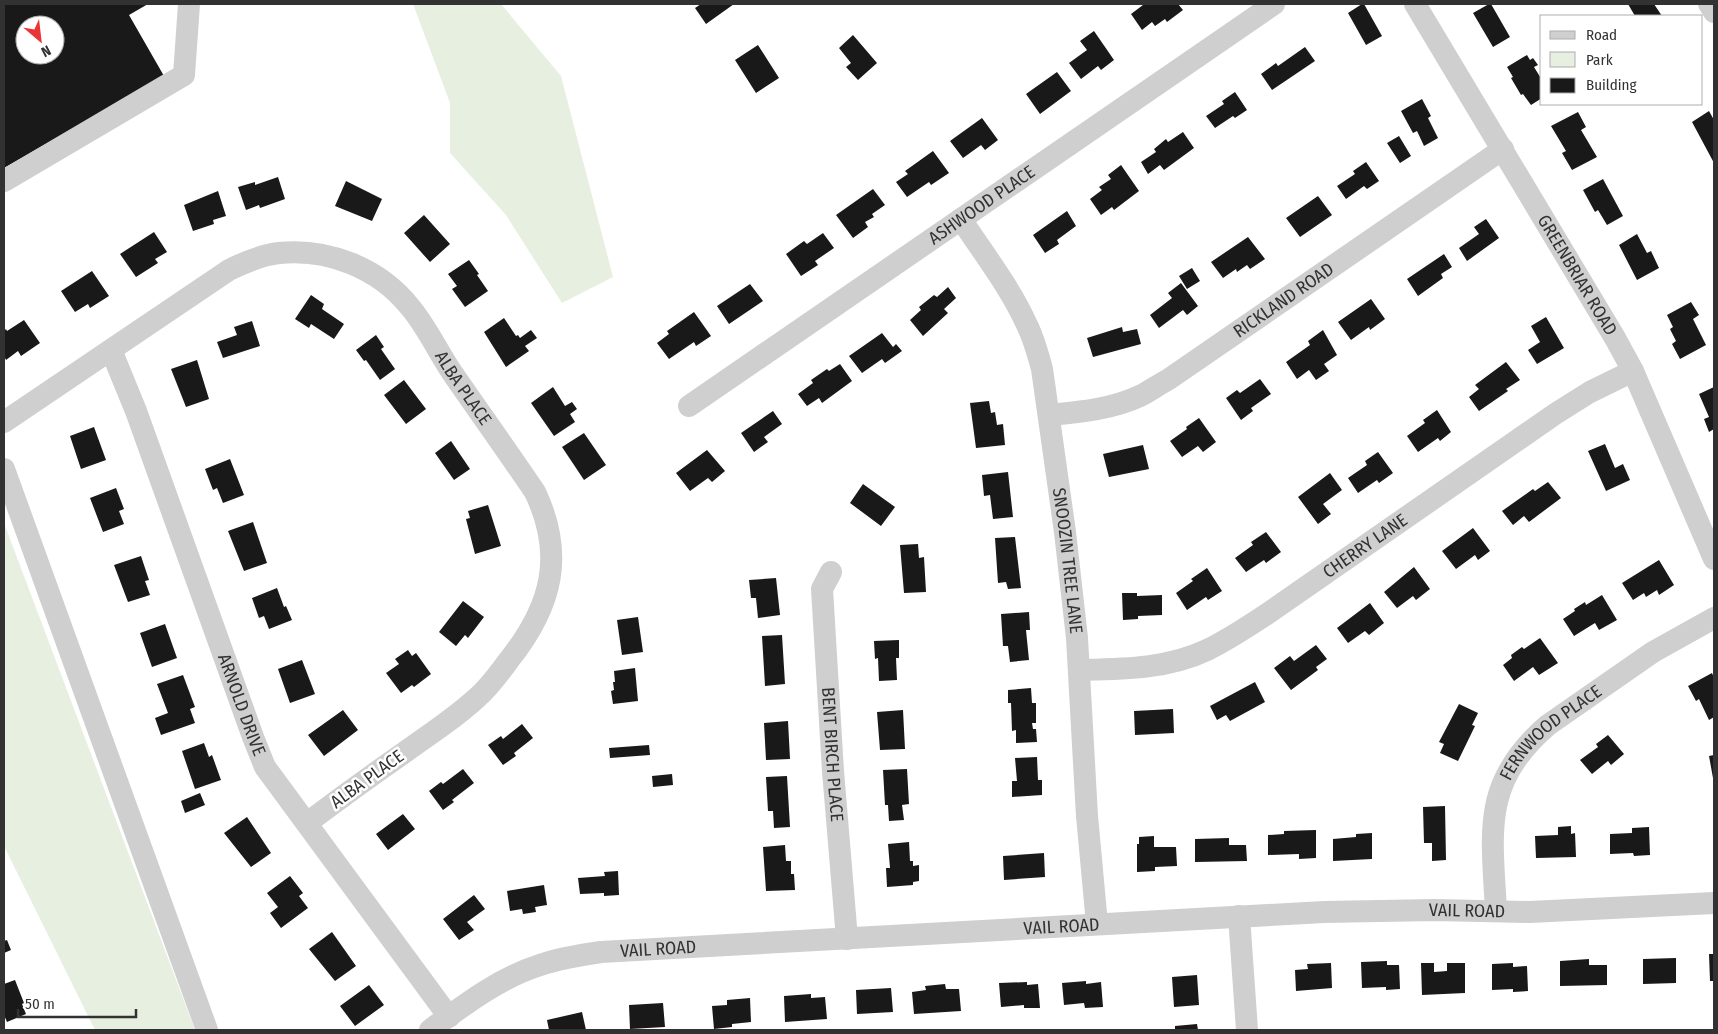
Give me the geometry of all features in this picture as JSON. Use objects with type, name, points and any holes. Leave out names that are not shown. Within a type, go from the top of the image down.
[{"type":"street","points":[[4,181],[184,75],[189,4]]},
{"type":"street","name":"ASHWOOD PLACE","points":[[689,406],[1274,4]]},
{"type":"street","name":"GREENBRIAR ROAD","points":[[1415,4],[1503,149],[1633,371],[1714,559]]},
{"type":"street","points":[[1709,4],[1714,12]]},
{"type":"street","name":"RICKLAND ROAD","points":[[1049,415],[1090,411],[1122,403],[1142,395],[1169,379],[1503,149]]},
{"type":"street","name":"SNOOZIN TREE LANE","points":[[961,219],[1028,325],[1036,344],[1042,369],[1065,532],[1077,638],[1087,816],[1097,924]]},
{"type":"street","name":"ALBA PLACE","points":[[4,422],[229,270],[248,261],[280,253],[302,252],[322,254],[344,260],[384,281],[412,308],[451,372],[535,492],[544,511],[550,532],[552,553],[547,588],[538,617],[529,634],[483,692],[307,823]]},
{"type":"street","name":"ARNOLD DRIVE","points":[[111,350],[139,419],[265,767],[448,1016]]},
{"type":"street","name":"CHERRY LANE","points":[[1079,670],[1154,666],[1206,651],[1225,641],[1267,614],[1555,414],[1590,392],[1633,371]]},
{"type":"street","points":[[4,469],[208,1030]]},
{"type":"street","name":"BENT BIRCH PLACE","points":[[831,572],[822,588],[833,770],[847,938]]},
{"type":"street","name":"FERNWOOD PLACE","points":[[1496,911],[1492,833],[1494,812],[1508,772],[1520,753],[1548,725],[1653,652],[1714,618]]},
{"type":"street","name":"VAIL ROAD","points":[[430,1030],[481,993],[509,977],[538,965],[569,957],[601,952],[1324,912],[1530,912],[1714,903]]},
{"type":"street","points":[[1239,916],[1247,1030]]},
{"type":"green space","points":[[413,4],[501,4],[561,76],[613,277],[562,303],[506,215],[450,153],[450,103]]},
{"type":"green space","points":[[4,523],[195,1030],[95,1030],[4,846]]},
{"type":"building","points":[[4,4],[148,4],[129,15],[164,76],[4,168]]},
{"type":"building","points":[[701,4],[734,4],[706,24],[695,8]]},
{"type":"building","points":[[1142,4],[1178,4],[1183,10],[1167,22],[1165,19],[1155,26],[1152,22],[1142,30],[1131,14]]},
{"type":"building","points":[[1364,4],[1382,36],[1366,45],[1348,13]]},
{"type":"building","points":[[1491,4],[1510,37],[1493,47],[1473,13]]},
{"type":"building","points":[[1628,4],[1654,4],[1661,15],[1634,15]]},
{"type":"building","points":[[1094,31],[1114,60],[1101,70],[1098,66],[1081,79],[1069,63],[1087,50],[1080,41]]},
{"type":"building","points":[[853,35],[877,63],[858,80],[846,67],[851,63],[839,48]]},
{"type":"building","points":[[758,45],[779,78],[756,93],[735,60]]},
{"type":"building","points":[[1305,47],[1315,61],[1272,90],[1261,74],[1276,63],[1278,66]]},
{"type":"building","points":[[1527,55],[1530,60],[1533,58],[1538,65],[1534,67],[1540,77],[1540,99],[1531,105],[1523,94],[1521,95],[1507,67]]},
{"type":"building","points":[[1057,72],[1071,91],[1040,114],[1026,94]]},
{"type":"building","points":[[1235,92],[1247,110],[1235,118],[1233,116],[1215,128],[1206,116],[1224,104],[1222,101]]},
{"type":"building","points":[[1422,99],[1431,116],[1428,118],[1438,138],[1424,146],[1417,131],[1413,133],[1401,111]]},
{"type":"building","points":[[1709,111],[1714,120],[1714,163],[1692,122]]},
{"type":"building","points":[[1578,112],[1586,127],[1581,130],[1597,157],[1572,170],[1562,153],[1566,151],[1551,126]]},
{"type":"building","points":[[982,118],[998,140],[985,150],[981,145],[963,158],[950,141]]},
{"type":"building","points":[[1183,132],[1194,148],[1164,170],[1160,165],[1148,174],[1141,162],[1156,152],[1154,149],[1166,139],[1168,142]]},
{"type":"building","points":[[1399,136],[1411,156],[1400,163],[1387,143]]},
{"type":"building","points":[[933,151],[949,173],[931,185],[929,182],[907,197],[896,182],[908,174],[905,171]]},
{"type":"building","points":[[1366,162],[1379,181],[1367,189],[1364,186],[1346,199],[1337,186],[1355,174],[1353,171]]},
{"type":"building","points":[[1121,165],[1139,191],[1114,210],[1112,207],[1101,215],[1090,199],[1102,190],[1099,187],[1111,179],[1108,175]]},
{"type":"building","points":[[278,177],[285,199],[260,208],[259,205],[246,210],[238,187],[255,182],[255,185]]},
{"type":"building","points":[[1603,179],[1623,216],[1607,225],[1598,210],[1595,212],[1583,190]]},
{"type":"building","points":[[346,181],[382,199],[372,221],[335,206]]},
{"type":"building","points":[[873,189],[885,205],[872,214],[874,217],[865,222],[868,227],[853,238],[836,215]]},
{"type":"building","points":[[218,191],[226,216],[213,220],[214,224],[193,231],[184,205]]},
{"type":"building","points":[[1318,196],[1332,215],[1300,237],[1286,218]]},
{"type":"building","points":[[1067,211],[1076,226],[1057,240],[1059,244],[1045,253],[1033,235]]},
{"type":"building","points":[[424,215],[450,244],[430,262],[404,233]]},
{"type":"building","points":[[1486,219],[1499,238],[1467,261],[1459,248],[1479,234],[1474,227]]},
{"type":"building","points":[[154,232],[167,252],[155,259],[158,263],[136,277],[120,254]]},
{"type":"building","points":[[823,233],[834,248],[815,261],[818,265],[801,276],[786,254],[804,241],[807,244]]},
{"type":"building","points":[[1637,234],[1647,253],[1651,251],[1659,268],[1637,280],[1619,245]]},
{"type":"building","points":[[1248,237],[1265,259],[1250,269],[1247,265],[1237,272],[1236,269],[1223,278],[1211,262]]},
{"type":"building","points":[[1444,254],[1452,267],[1441,274],[1443,278],[1418,296],[1407,279]]},
{"type":"building","points":[[469,260],[488,291],[465,307],[452,289],[457,286],[448,274]]},
{"type":"building","points":[[1192,268],[1200,281],[1187,289],[1179,276]]},
{"type":"building","points":[[92,271],[109,296],[90,308],[88,304],[75,312],[61,291]]},
{"type":"building","points":[[1181,283],[1198,306],[1187,315],[1183,310],[1159,328],[1150,315],[1172,298],[1168,293]]},
{"type":"building","points":[[750,284],[763,301],[729,324],[717,306]]},
{"type":"building","points":[[948,287],[956,298],[944,309],[948,313],[923,336],[910,320],[921,310],[919,307],[934,295],[937,297]]},
{"type":"building","points":[[311,295],[324,304],[322,309],[344,324],[334,339],[311,324],[309,328],[295,319]]},
{"type":"building","points":[[1371,299],[1385,319],[1370,330],[1369,327],[1351,340],[1338,322]]},
{"type":"building","points":[[1691,302],[1699,315],[1693,319],[1706,345],[1680,359],[1672,344],[1676,341],[1670,329],[1673,327],[1667,315]]},
{"type":"building","points":[[694,312],[711,336],[696,346],[694,342],[669,359],[657,343],[669,334],[667,331]]},
{"type":"building","points":[[1546,317],[1564,348],[1537,364],[1528,350],[1540,342],[1531,326]]},
{"type":"building","points":[[504,318],[516,336],[518,335],[520,338],[531,330],[537,338],[525,346],[529,351],[506,367],[484,332]]},
{"type":"building","points":[[24,320],[40,343],[21,356],[18,351],[6,360],[4,356],[4,331]]},
{"type":"building","points":[[252,321],[260,346],[223,358],[217,342],[237,335],[234,327]]},
{"type":"building","points":[[1122,327],[1123,332],[1137,329],[1141,344],[1093,357],[1087,338]]},
{"type":"building","points":[[1323,330],[1337,355],[1324,364],[1329,371],[1316,380],[1309,370],[1297,379],[1286,362],[1310,345],[1308,341]]},
{"type":"building","points":[[882,333],[893,347],[896,344],[902,351],[885,363],[882,359],[862,373],[849,356]]},
{"type":"building","points":[[376,335],[384,347],[381,349],[395,369],[380,380],[366,360],[364,361],[356,350]]},
{"type":"building","points":[[197,360],[209,399],[186,407],[171,369]]},
{"type":"building","points":[[1506,362],[1520,380],[1506,389],[1508,391],[1479,411],[1469,397],[1479,389],[1475,385]]},
{"type":"building","points":[[840,364],[852,381],[822,403],[819,398],[807,406],[798,394],[813,383],[811,380],[827,369],[829,371]]},
{"type":"building","points":[[1260,379],[1271,394],[1251,408],[1253,411],[1241,420],[1226,398],[1237,390],[1240,393]]},
{"type":"building","points":[[404,380],[426,409],[406,424],[384,395]]},
{"type":"building","points":[[553,387],[565,406],[572,402],[577,409],[570,414],[575,422],[554,436],[531,403]]},
{"type":"building","points":[[1714,387],[1714,429],[1709,432],[1704,419],[1709,417],[1699,394]]},
{"type":"building","points":[[989,401],[991,413],[995,412],[997,425],[1003,424],[1005,445],[976,448],[970,403]]},
{"type":"building","points":[[1437,410],[1451,432],[1440,441],[1438,438],[1418,452],[1407,436],[1425,423],[1423,420]]},
{"type":"building","points":[[773,411],[782,424],[764,437],[768,442],[754,452],[741,433]]},
{"type":"building","points":[[1199,418],[1216,442],[1203,452],[1198,446],[1182,457],[1170,441]]},
{"type":"building","points":[[94,427],[106,460],[81,469],[70,436]]},
{"type":"building","points":[[584,433],[606,465],[584,480],[562,447]]},
{"type":"building","points":[[451,441],[470,469],[454,480],[435,453]]},
{"type":"building","points":[[1605,444],[1615,468],[1623,464],[1630,480],[1606,491],[1588,451]]},
{"type":"building","points":[[1143,445],[1149,469],[1109,477],[1103,454]]},
{"type":"building","points":[[707,450],[725,471],[712,482],[708,478],[690,491],[676,473]]},
{"type":"building","points":[[1378,452],[1393,473],[1379,483],[1377,480],[1358,493],[1348,478],[1367,465],[1365,461]]},
{"type":"building","points":[[230,459],[244,495],[223,503],[217,488],[213,490],[205,469]]},
{"type":"building","points":[[1008,472],[1013,517],[993,519],[990,495],[984,496],[982,475]]},
{"type":"building","points":[[1330,473],[1342,490],[1323,504],[1331,514],[1318,524],[1298,497]]},
{"type":"building","points":[[1548,482],[1561,498],[1529,522],[1524,516],[1513,525],[1502,511],[1533,489],[1535,491]]},
{"type":"building","points":[[863,484],[895,507],[881,526],[850,503]]},
{"type":"building","points":[[116,488],[124,509],[119,511],[124,524],[103,532],[90,498]]},
{"type":"building","points":[[488,505],[501,546],[475,554],[466,519],[470,518],[468,511]]},
{"type":"building","points":[[253,522],[267,563],[244,571],[228,531]]},
{"type":"building","points":[[1473,528],[1490,551],[1478,560],[1475,555],[1456,569],[1442,551]]},
{"type":"building","points":[[1266,532],[1281,552],[1266,563],[1264,560],[1246,572],[1235,558],[1253,545],[1251,542]]},
{"type":"building","points":[[1015,537],[1021,588],[1008,589],[1006,582],[998,583],[995,538]]},
{"type":"building","points":[[918,544],[919,558],[924,557],[926,592],[904,593],[900,545]]},
{"type":"building","points":[[141,556],[149,580],[145,581],[150,595],[128,602],[114,565]]},
{"type":"building","points":[[1659,560],[1674,585],[1659,595],[1657,590],[1646,597],[1644,593],[1633,600],[1622,583]]},
{"type":"building","points":[[1414,567],[1430,589],[1416,600],[1413,596],[1397,608],[1384,592]]},
{"type":"building","points":[[1207,568],[1222,591],[1208,600],[1206,597],[1187,610],[1176,593]]},
{"type":"building","points":[[776,578],[780,615],[758,618],[756,598],[751,598],[749,580]]},
{"type":"building","points":[[277,588],[284,607],[286,606],[292,620],[269,629],[264,616],[259,618],[252,598]]},
{"type":"building","points":[[1122,593],[1137,593],[1137,596],[1162,595],[1162,615],[1138,616],[1138,619],[1123,620]]},
{"type":"building","points":[[1602,595],[1617,620],[1599,630],[1595,623],[1574,636],[1563,619],[1585,602],[1586,605]]},
{"type":"building","points":[[463,601],[484,617],[468,638],[465,635],[456,646],[439,632]]},
{"type":"building","points":[[1370,603],[1384,623],[1369,635],[1365,631],[1348,643],[1337,628]]},
{"type":"building","points":[[1029,612],[1030,630],[1026,630],[1029,660],[1010,662],[1008,646],[1003,646],[1001,614]]},
{"type":"building","points":[[638,617],[643,652],[622,655],[617,620]]},
{"type":"building","points":[[165,624],[177,658],[152,667],[140,633]]},
{"type":"building","points":[[782,635],[785,684],[765,686],[762,636]]},
{"type":"building","points":[[1540,638],[1558,663],[1539,675],[1533,667],[1514,681],[1503,665],[1512,658],[1511,655]]},
{"type":"building","points":[[899,640],[899,658],[896,658],[897,680],[879,681],[878,658],[875,659],[874,641]]},
{"type":"building","points":[[1316,645],[1327,659],[1316,667],[1318,670],[1291,690],[1274,668],[1290,656],[1294,661]]},
{"type":"building","points":[[408,650],[412,656],[416,653],[431,674],[414,687],[412,685],[401,693],[386,673],[399,664],[395,659]]},
{"type":"building","points":[[302,660],[315,694],[290,703],[278,669]]},
{"type":"building","points":[[635,668],[638,701],[613,704],[611,691],[614,690],[614,671]]},
{"type":"building","points":[[1712,673],[1714,678],[1714,717],[1709,720],[1699,699],[1696,701],[1688,686]]},
{"type":"building","points":[[183,675],[195,707],[190,709],[195,723],[161,735],[155,718],[168,713],[157,684]]},
{"type":"building","points":[[1255,682],[1265,702],[1230,721],[1226,715],[1217,720],[1210,706]]},
{"type":"building","points":[[1031,688],[1032,703],[1036,703],[1036,723],[1032,723],[1033,729],[1036,729],[1037,742],[1016,743],[1016,730],[1012,731],[1011,703],[1008,703],[1008,690]]},
{"type":"building","points":[[1459,704],[1478,713],[1472,725],[1475,726],[1458,761],[1440,753],[1444,744],[1439,742]]},
{"type":"building","points":[[1173,709],[1174,733],[1135,735],[1134,711]]},
{"type":"building","points":[[343,710],[358,730],[324,756],[308,735]]},
{"type":"building","points":[[903,710],[905,749],[880,750],[877,712]]},
{"type":"building","points":[[788,721],[790,759],[766,760],[764,723]]},
{"type":"building","points":[[522,724],[533,738],[514,753],[516,756],[503,765],[488,745],[501,736],[503,739]]},
{"type":"building","points":[[1608,735],[1624,754],[1611,765],[1608,761],[1592,774],[1580,760],[1598,747],[1596,744]]},
{"type":"building","points":[[204,743],[209,757],[212,755],[221,780],[195,789],[182,751]]},
{"type":"building","points":[[649,745],[650,755],[610,758],[609,748]]},
{"type":"building","points":[[1714,755],[1714,778],[1713,778],[1709,756]]},
{"type":"building","points":[[1037,757],[1038,780],[1042,780],[1042,795],[1012,797],[1012,781],[1017,781],[1015,758]]},
{"type":"building","points":[[463,769],[474,783],[452,800],[454,802],[443,810],[429,791],[441,782],[443,784]]},
{"type":"building","points":[[907,769],[909,804],[902,805],[904,820],[889,821],[888,805],[885,805],[883,770]]},
{"type":"building","points":[[672,774],[673,785],[653,787],[652,776]]},
{"type":"building","points":[[787,776],[790,827],[774,828],[773,811],[768,811],[766,777]]},
{"type":"building","points":[[200,793],[205,805],[185,813],[181,801]]},
{"type":"building","points":[[1445,806],[1446,860],[1432,861],[1432,843],[1424,843],[1423,807]]},
{"type":"building","points":[[403,814],[415,829],[388,850],[376,834]]},
{"type":"building","points":[[247,817],[271,853],[251,867],[224,833]]},
{"type":"building","points":[[1571,826],[1571,834],[1575,833],[1576,857],[1536,858],[1535,836],[1558,835],[1558,827]]},
{"type":"building","points":[[1649,827],[1650,855],[1634,856],[1633,853],[1610,854],[1610,834],[1632,833],[1632,828]]},
{"type":"building","points":[[1316,830],[1316,858],[1299,859],[1299,854],[1268,855],[1268,835],[1284,834],[1284,831]]},
{"type":"building","points":[[1372,833],[1372,859],[1333,861],[1333,839],[1356,837],[1356,834]]},
{"type":"building","points":[[1154,836],[1154,847],[1176,847],[1177,866],[1155,867],[1155,871],[1137,872],[1137,844],[1139,844],[1139,837]]},
{"type":"building","points":[[1229,838],[1229,845],[1246,845],[1247,861],[1195,862],[1195,839]]},
{"type":"building","points":[[909,842],[910,861],[913,861],[913,866],[919,865],[919,881],[913,882],[913,885],[887,887],[886,868],[890,868],[888,844]]},
{"type":"building","points":[[785,845],[786,861],[791,861],[791,874],[794,874],[795,890],[766,891],[763,847]]},
{"type":"building","points":[[1044,853],[1045,877],[1004,880],[1003,856]]},
{"type":"building","points":[[618,871],[619,895],[604,896],[604,893],[580,894],[578,878],[605,876],[604,872]]},
{"type":"building","points":[[290,876],[303,893],[299,896],[308,908],[281,928],[270,913],[278,907],[267,893]]},
{"type":"building","points":[[544,885],[547,905],[535,907],[536,912],[523,914],[522,909],[510,911],[507,891]]},
{"type":"building","points":[[474,895],[485,909],[467,922],[474,930],[459,940],[443,919]]},
{"type":"building","points":[[332,932],[356,966],[335,981],[309,949]]},
{"type":"building","points":[[7,940],[11,950],[4,953],[4,941]]},
{"type":"building","points":[[1709,954],[1714,954],[1714,981],[1710,981]]},
{"type":"building","points":[[1676,958],[1676,983],[1643,984],[1643,959]]},
{"type":"building","points":[[1589,959],[1589,965],[1607,965],[1607,985],[1560,986],[1560,961]]},
{"type":"building","points":[[1387,961],[1387,965],[1399,965],[1400,989],[1386,990],[1386,987],[1362,988],[1361,962]]},
{"type":"building","points":[[1331,963],[1332,988],[1296,991],[1295,970],[1308,969],[1307,964]]},
{"type":"building","points":[[1421,963],[1434,963],[1434,972],[1447,971],[1447,963],[1465,963],[1465,993],[1422,995]]},
{"type":"building","points":[[1513,963],[1513,967],[1527,966],[1528,991],[1513,992],[1513,989],[1492,990],[1492,964]]},
{"type":"building","points":[[1197,975],[1199,1005],[1174,1007],[1172,977]]},
{"type":"building","points":[[15,980],[26,1014],[7,1022],[4,1015],[4,984]]},
{"type":"building","points":[[1086,981],[1086,984],[1101,982],[1103,1007],[1085,1008],[1084,1003],[1064,1005],[1062,983]]},
{"type":"building","points":[[1027,982],[1027,985],[1038,984],[1040,1008],[1024,1008],[1024,1005],[1001,1007],[999,983]]},
{"type":"building","points":[[945,984],[946,989],[959,989],[961,1011],[914,1014],[912,992],[926,990],[925,986]]},
{"type":"building","points":[[369,985],[384,1005],[355,1026],[340,1006]]},
{"type":"building","points":[[891,988],[893,1012],[857,1014],[856,990]]},
{"type":"building","points":[[811,994],[811,998],[825,997],[827,1019],[785,1022],[784,996]]},
{"type":"building","points":[[750,998],[751,1022],[732,1024],[732,1027],[714,1029],[712,1006],[727,1005],[727,1000]]},
{"type":"building","points":[[663,1003],[665,1027],[630,1029],[629,1005]]},
{"type":"building","points":[[582,1012],[586,1030],[549,1030],[547,1020]]},
{"type":"building","points":[[1197,1024],[1198,1030],[1175,1030],[1175,1026]]}]
